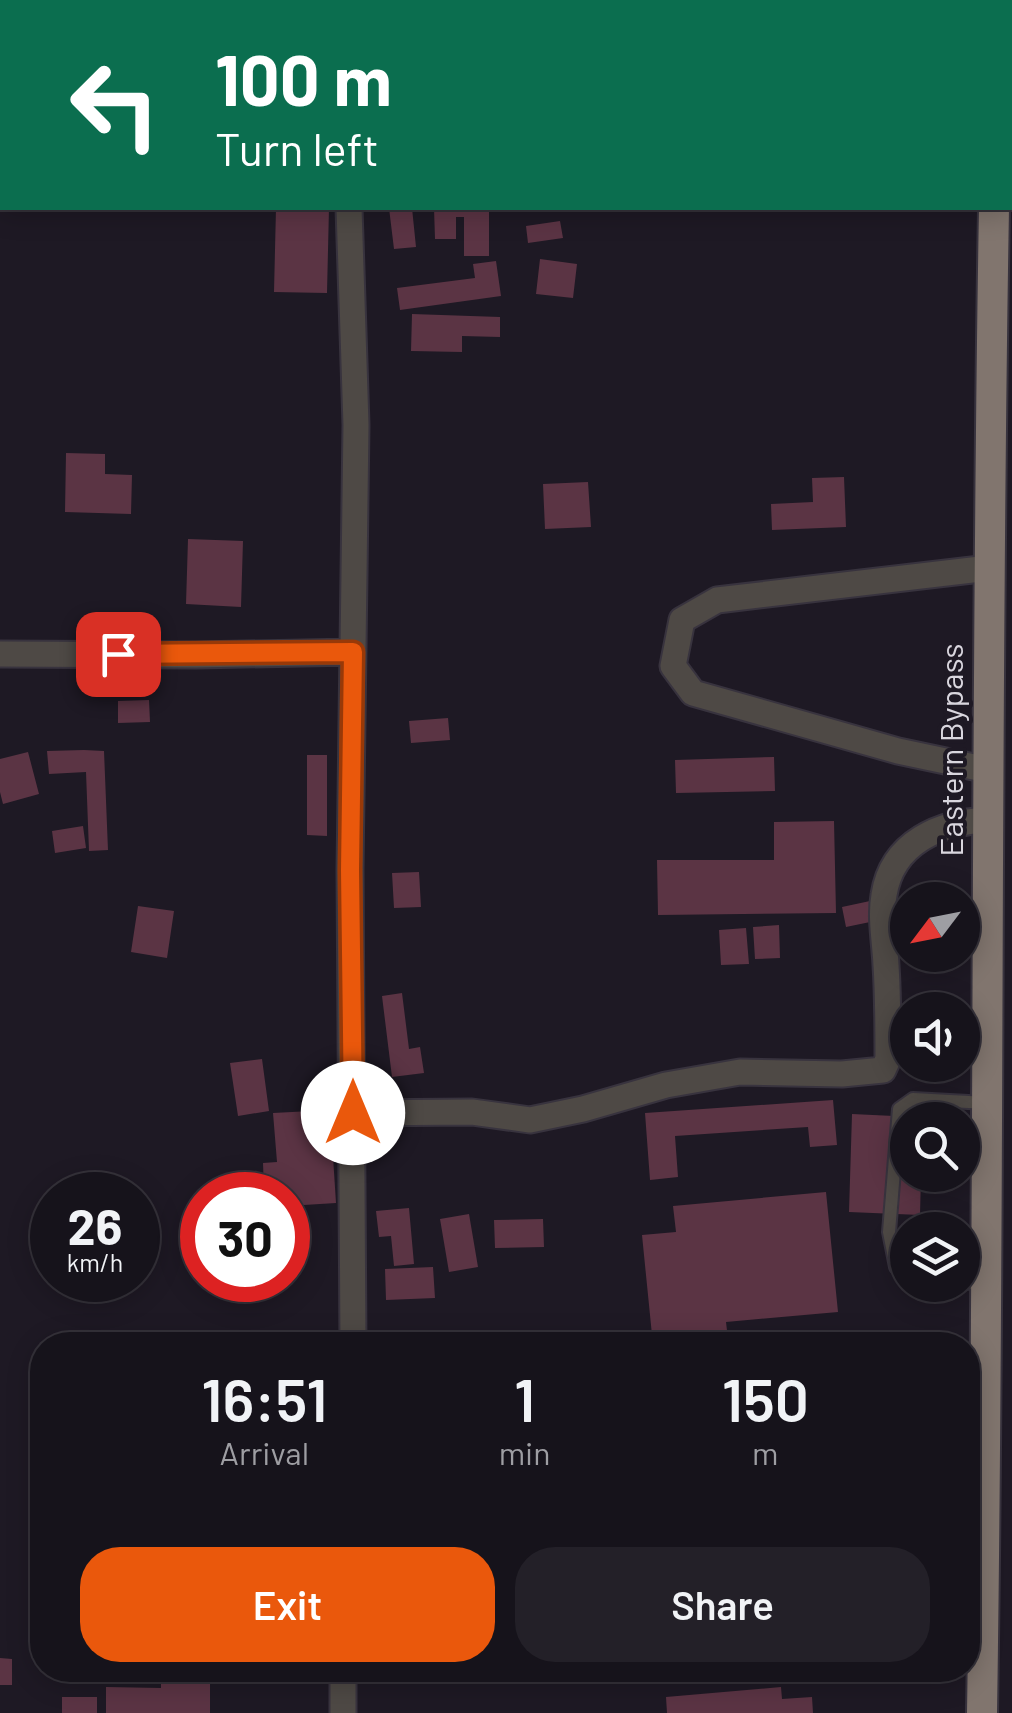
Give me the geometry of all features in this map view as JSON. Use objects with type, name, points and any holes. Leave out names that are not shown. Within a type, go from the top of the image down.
[{"type":"main road","name":"Eastern Bypass","points":[[979,1212],[987,1103],[994,210]]},
{"type":"main road","name":"Eastern Bypass","points":[[975,1302],[976,1332]]},
{"type":"main road","name":"Eastern Bypass","points":[[978,1682],[982,1713]]},
{"type":"street","points":[[349,210],[356,425],[350,870],[353,1332]]},
{"type":"street","points":[[988,770],[898,751],[693,693],[673,666],[682,620],[716,600],[989,568]]},
{"type":"street","points":[[0,654],[353,652]]},
{"type":"street","points":[[353,1113],[472,1112],[530,1120],[666,1085],[740,1072],[842,1074],[883,1070],[888,1059],[883,898],[892,868],[910,845],[937,828],[988,820]]},
{"type":"street","points":[[343,1682],[343,1713]]},
{"type":"lane","points":[[891,1212],[899,1109],[913,1099],[987,1103]]},
{"type":"building","points":[[276,210],[329,210],[327,293],[274,292]]},
{"type":"building","points":[[389,210],[412,210],[416,247],[394,249]]},
{"type":"building","points":[[434,210],[489,210],[489,256],[464,256],[464,217],[456,217],[456,239],[435,239]]},
{"type":"building","points":[[560,221],[563,238],[528,243],[526,226]]},
{"type":"building","points":[[540,259],[577,264],[573,298],[536,294]]},
{"type":"building","points":[[496,261],[501,296],[400,310],[397,288],[475,278],[473,264]]},
{"type":"building","points":[[412,314],[500,317],[500,337],[462,336],[462,352],[411,351]]},
{"type":"building","points":[[66,453],[105,454],[105,474],[132,475],[131,514],[65,512]]},
{"type":"building","points":[[844,477],[846,527],[772,530],[771,504],[813,502],[812,478]]},
{"type":"building","points":[[588,482],[591,527],[545,529],[543,484]]},
{"type":"building","points":[[188,539],[243,541],[241,607],[186,604]]},
{"type":"building","points":[[149,700],[150,722],[118,723],[118,701]]},
{"type":"building","points":[[448,718],[450,740],[411,743],[409,721]]},
{"type":"building","points":[[47,751],[104,751],[108,850],[89,851],[86,772],[49,774]]},
{"type":"building","points":[[28,752],[39,794],[3,804],[0,759]]},
{"type":"building","points":[[307,755],[327,755],[327,836],[307,835]]},
{"type":"building","points":[[774,757],[775,791],[676,793],[675,760]]},
{"type":"building","points":[[834,821],[836,913],[658,915],[657,860],[774,860],[774,822]]},
{"type":"building","points":[[83,826],[86,848],[55,853],[52,831]]},
{"type":"building","points":[[419,872],[421,907],[394,908],[392,873]]},
{"type":"building","points":[[870,901],[875,921],[846,927],[842,907]]},
{"type":"building","points":[[138,906],[174,911],[167,958],[131,952]]},
{"type":"building","points":[[779,925],[780,958],[755,959],[753,927]]},
{"type":"building","points":[[746,928],[749,964],[721,965],[719,930]]},
{"type":"building","points":[[402,993],[409,1049],[420,1047],[424,1073],[392,1077],[382,996]]},
{"type":"building","points":[[262,1059],[269,1111],[238,1116],[230,1063]]},
{"type":"building","points":[[833,1100],[837,1145],[810,1147],[808,1127],[675,1136],[678,1177],[650,1180],[645,1113]]},
{"type":"building","points":[[330,1110],[336,1203],[310,1205],[310,1172],[263,1172],[263,1163],[277,1162],[273,1113]]},
{"type":"building","points":[[852,1114],[890,1116],[890,1192],[921,1192],[920,1212],[849,1212]]},
{"type":"building","points":[[826,1192],[838,1312],[726,1322],[727,1332],[652,1332],[642,1235],[676,1232],[673,1206]]},
{"type":"building","points":[[409,1208],[414,1264],[394,1266],[391,1236],[379,1237],[376,1211]]},
{"type":"building","points":[[469,1214],[478,1267],[449,1272],[440,1219]]},
{"type":"building","points":[[543,1219],[544,1247],[495,1248],[494,1220]]},
{"type":"building","points":[[433,1267],[435,1298],[386,1300],[385,1269]]},
{"type":"building","points":[[0,1658],[12,1659],[12,1685],[0,1685]]},
{"type":"building","points":[[161,1682],[210,1682],[210,1713],[106,1713],[106,1687],[161,1688]]},
{"type":"building","points":[[781,1687],[782,1699],[812,1697],[813,1713],[667,1713],[666,1697]]},
{"type":"building","points":[[62,1697],[97,1697],[97,1713],[62,1713]]},
{"type":"route","points":[[118,654],[353,652],[353,1113]]}]
